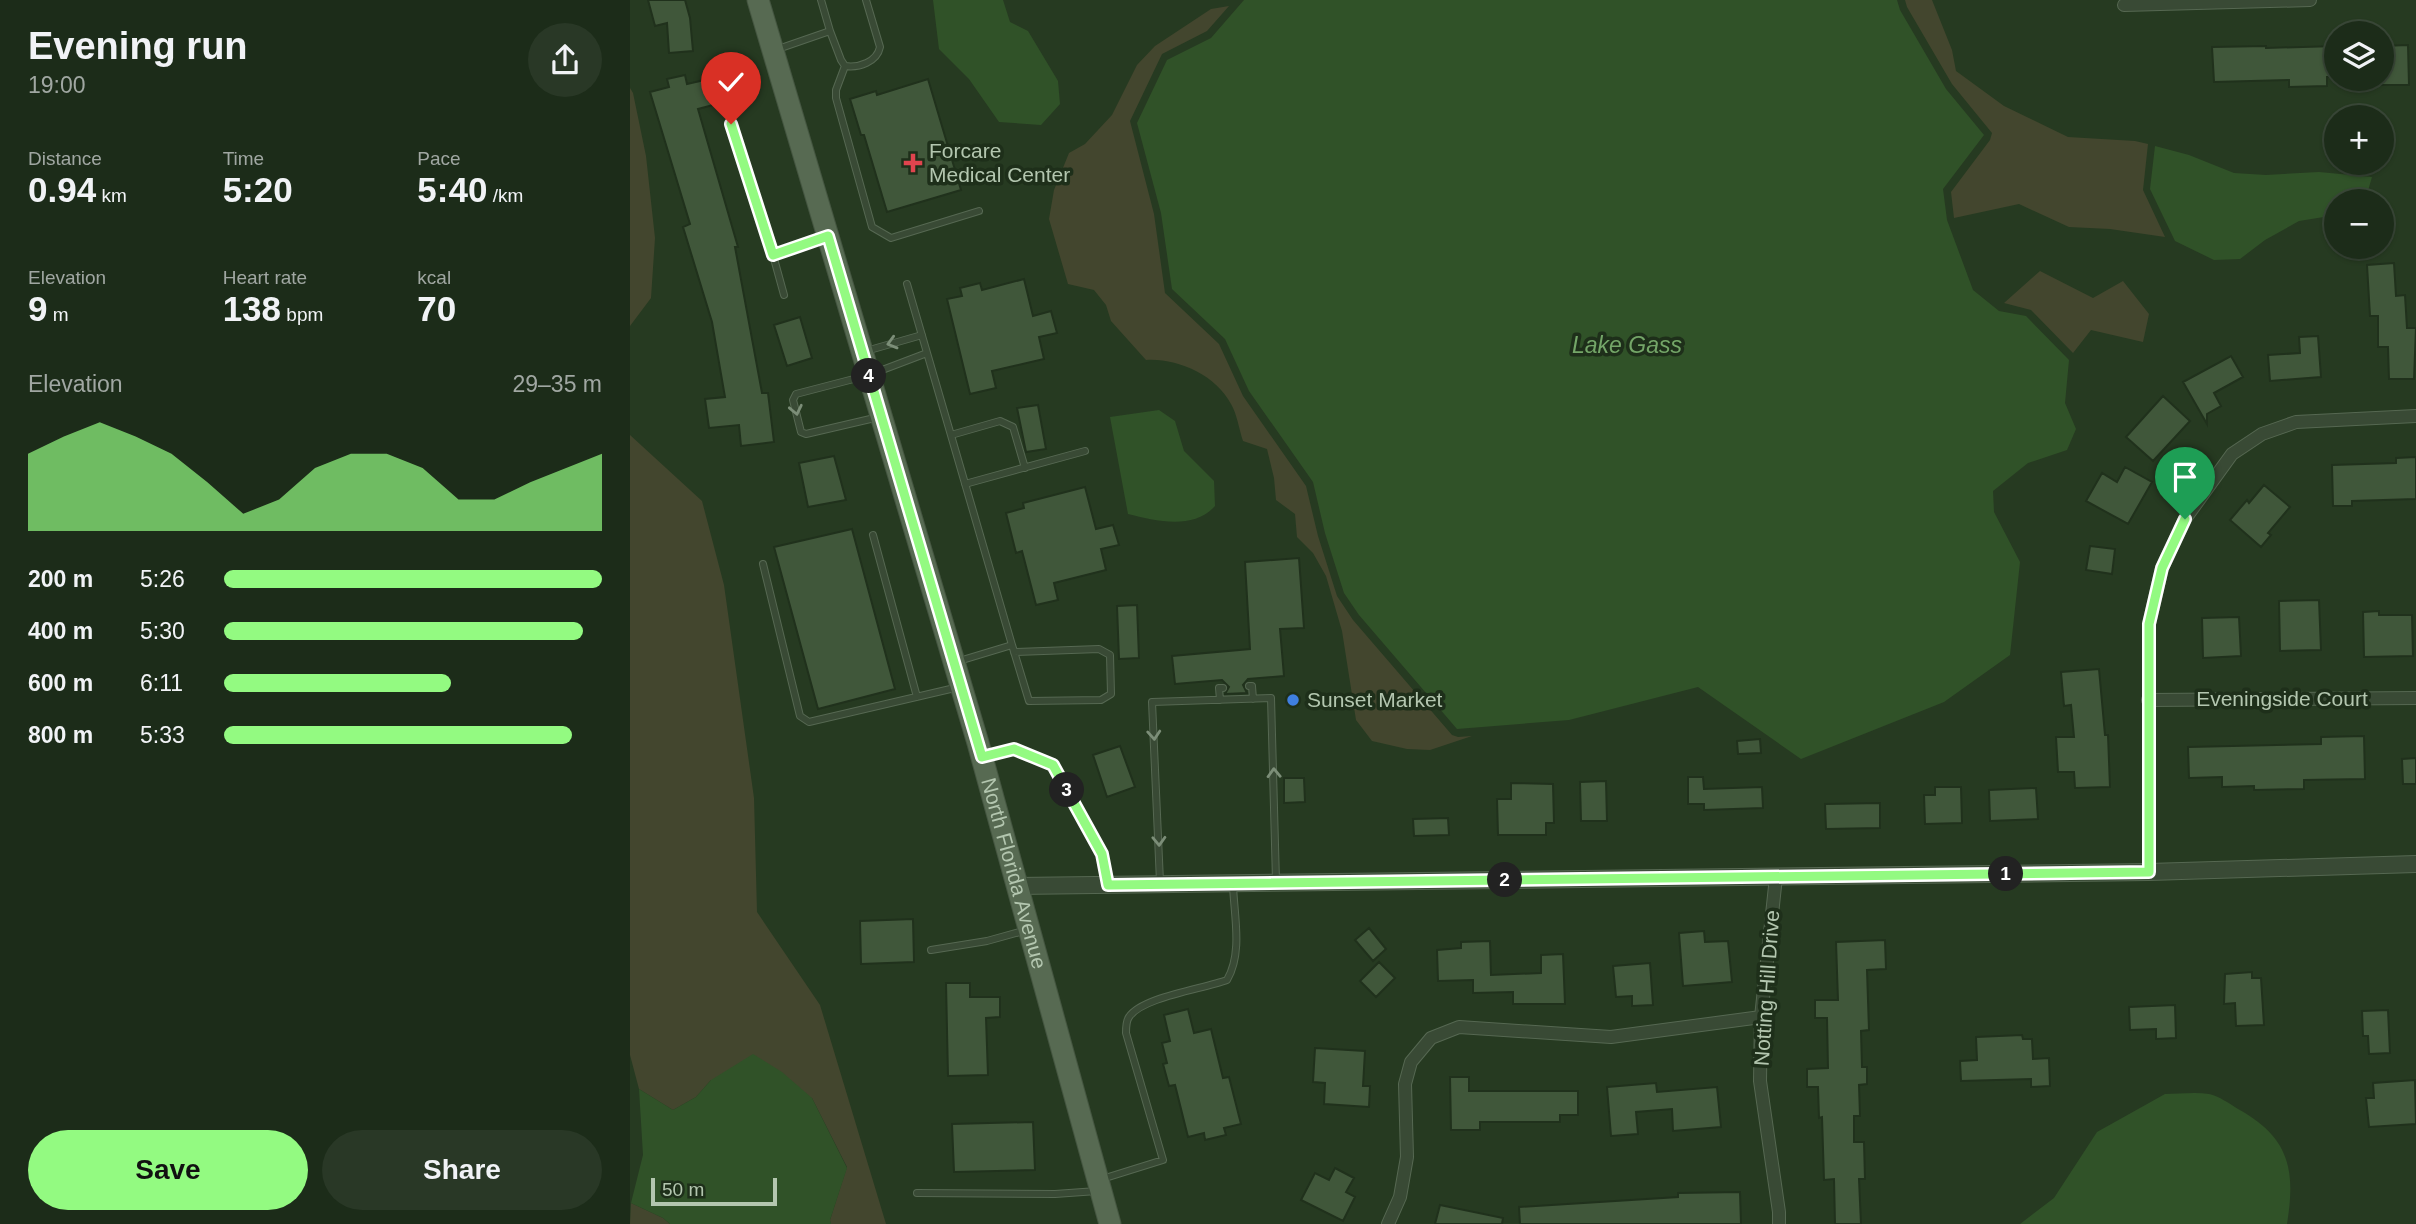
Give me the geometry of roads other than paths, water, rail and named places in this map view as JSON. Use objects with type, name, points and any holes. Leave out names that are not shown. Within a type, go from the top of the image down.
[{"type":"main road","name":"North Florida Avenue","points":[[758,0],[982,757],[1110,1224]]},
{"type":"street","points":[[2124,5],[2311,0]]},
{"type":"street","points":[[2149,872],[2149,624],[2162,568],[2185,519],[2232,454],[2262,433],[2296,422],[2416,416]]},
{"type":"street","name":"Eveningside Court","points":[[2148,700],[2416,698]]},
{"type":"street","points":[[1017,886],[2149,872],[2416,864]]},
{"type":"street","name":"Notting Hill Drive","points":[[1776,877],[1761,1017],[1760,1081],[1779,1224]]},
{"type":"street","points":[[1388,1224],[1400,1197],[1408,1157],[1405,1084],[1411,1062],[1431,1038],[1459,1027],[1611,1037],[1761,1017]]},
{"type":"lane","points":[[821,0],[841,60],[845,66],[852,68],[873,60],[880,47],[866,0]]},
{"type":"lane","points":[[773,51],[830,31]]},
{"type":"lane","points":[[845,66],[836,90],[836,98],[872,227],[891,238],[979,211]]},
{"type":"lane","points":[[731,124],[785,295]]},
{"type":"lane","points":[[773,255],[828,236]]},
{"type":"lane","points":[[907,284],[1013,649],[1030,701],[1101,700],[1111,694],[1110,655],[1099,649],[1013,649],[954,662]]},
{"type":"lane","points":[[862,352],[922,335]]},
{"type":"lane","points":[[881,416],[806,435],[801,432],[793,400],[796,394],[869,375],[927,353]]},
{"type":"lane","points":[[951,435],[1000,421],[1013,427],[1025,467]]},
{"type":"lane","points":[[965,484],[1085,451]]},
{"type":"lane","points":[[873,535],[917,697]]},
{"type":"lane","points":[[763,564],[800,716],[803,719],[809,722],[961,686]]},
{"type":"lane","points":[[1249,686],[1252,686],[1253,699]]},
{"type":"lane","points":[[1220,700],[1219,688],[1223,688]]},
{"type":"lane","points":[[1160,884],[1152,702],[1271,698],[1276,883]]},
{"type":"lane","points":[[982,757],[1014,749],[1053,765],[1102,854],[1108,885]]},
{"type":"lane","points":[[917,1193],[1055,1194],[1101,1185],[1163,1160],[1126,1033],[1128,1018],[1149,1002],[1227,980],[1235,967],[1233,883]]},
{"type":"lane","points":[[931,950],[987,941],[1029,930]]},
{"type":"water","points":[[933,0],[1003,0],[1010,22],[1028,31],[1058,81],[1060,104],[1041,125],[999,122],[969,79],[939,49]]},
{"type":"water","name":"Lake Gass","points":[[1244,0],[1897,0],[1900,10],[1946,89],[1984,135],[1943,189],[1947,220],[1973,290],[1999,311],[2026,316],[2069,360],[2065,403],[2076,429],[2067,450],[2028,463],[1993,491],[1994,512],[2020,562],[2010,655],[1944,702],[1801,759],[1698,687],[1569,720],[1457,729],[1359,615],[1344,593],[1325,533],[1313,482],[1249,391],[1225,339],[1172,289],[1161,213],[1137,123],[1167,60],[1211,38]]},
{"type":"water","points":[[2155,146],[2189,155],[2234,173],[2266,175],[2319,172],[2324,172],[2324,175],[2372,177],[2368,189],[2324,189],[2324,217],[2299,221],[2265,240],[2240,259],[2214,260],[2175,241],[2150,189]]},
{"type":"water","points":[[1159,410],[1175,421],[1184,451],[1214,481],[1215,506],[1206,514],[1186,521],[1162,521],[1128,514],[1110,417]]},
{"type":"water","points":[[753,1054],[782,1072],[812,1098],[847,1168],[831,1224],[670,1224],[631,1203],[643,1155],[639,1089],[673,1110],[696,1097],[711,1080]]},
{"type":"water","points":[[2165,1094],[2213,1095],[2268,1131],[2285,1156],[2289,1171],[2290,1204],[2287,1224],[2020,1224],[2054,1198],[2097,1132]]},
{"type":"place","name":"Forcare Medical Center","points":[[913,163]]},
{"type":"place","name":"Sunset Market","points":[[1293,700]]}]
